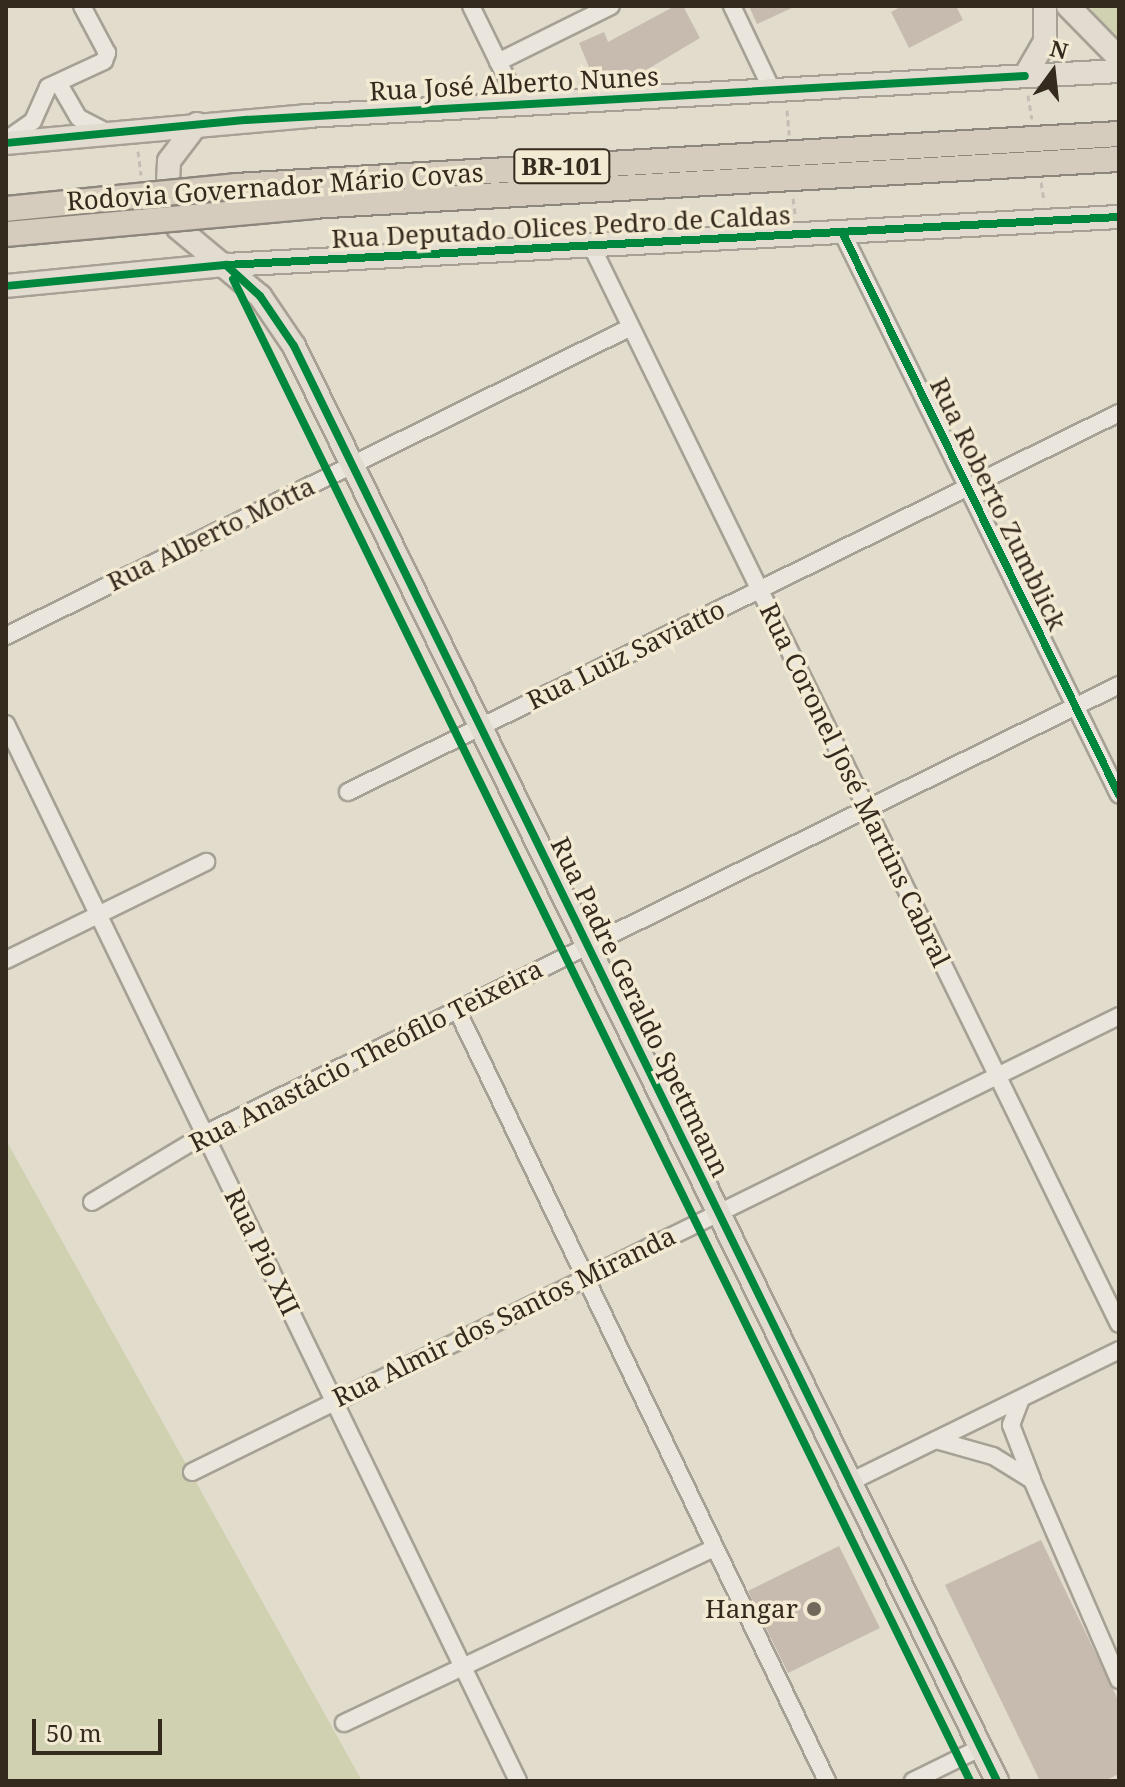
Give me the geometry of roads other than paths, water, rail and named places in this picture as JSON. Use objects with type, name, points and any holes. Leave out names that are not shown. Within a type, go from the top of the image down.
[{"type":"highway","name":"Rodovia Governador Mário Covas","points":[[6,209],[275,183],[1119,134]]},
{"type":"highway","name":"Rodovia Governador Mário Covas","points":[[6,234],[311,206],[1119,159]]},
{"type":"main road","points":[[1025,76],[1045,42],[1045,6]]},
{"type":"main road","points":[[1068,6],[1119,58]]},
{"type":"main road","name":"Rua José Alberto Nunes","points":[[6,141],[197,124],[1119,71]]},
{"type":"main road","name":"Rua Padre Geraldo Spettmann","points":[[197,124],[169,161],[167,205],[178,228],[226,265],[279,319],[353,464],[997,1781]]},
{"type":"main road","name":"Rua Deputado Olices Pedro de Caldas","points":[[6,286],[226,265],[1119,217]]},
{"type":"street","points":[[6,141],[33,121],[53,86],[106,57],[82,6]]},
{"type":"street","points":[[471,6],[519,104]]},
{"type":"street","points":[[498,62],[611,6]]},
{"type":"street","points":[[732,6],[772,90]]},
{"type":"street","points":[[53,86],[79,118],[107,132]]},
{"type":"street","name":"Rua Roberto Zumblick","points":[[842,232],[1119,795]]},
{"type":"street","name":"Rua Coronel José Martins Cabral","points":[[591,245],[1119,1324]]},
{"type":"street","name":"Rua Alberto Motta","points":[[6,636],[631,327]]},
{"type":"street","name":"Rua Luiz Saviatto","points":[[348,792],[1119,413]]},
{"type":"street","name":"Rua Anastácio Theófilo Teixeira","points":[[92,1202],[205,1134],[1119,685]]},
{"type":"street","name":"Rua Pio XII","points":[[6,724],[518,1781]]},
{"type":"street","points":[[6,960],[206,862]]},
{"type":"street","points":[[457,1010],[827,1781]]},
{"type":"street","name":"Rua Almir dos Santos Miranda","points":[[192,1472],[1119,1016]]},
{"type":"street","points":[[850,1482],[1119,1350]]},
{"type":"street","points":[[1021,1399],[1011,1425],[1119,1680]]},
{"type":"street","points":[[936,1440],[993,1456],[1032,1480]]},
{"type":"street","points":[[344,1723],[715,1548]]},
{"type":"street","points":[[913,1781],[980,1748]]},
{"type":"place","name":"Hangar","points":[[814,1609]]}]
